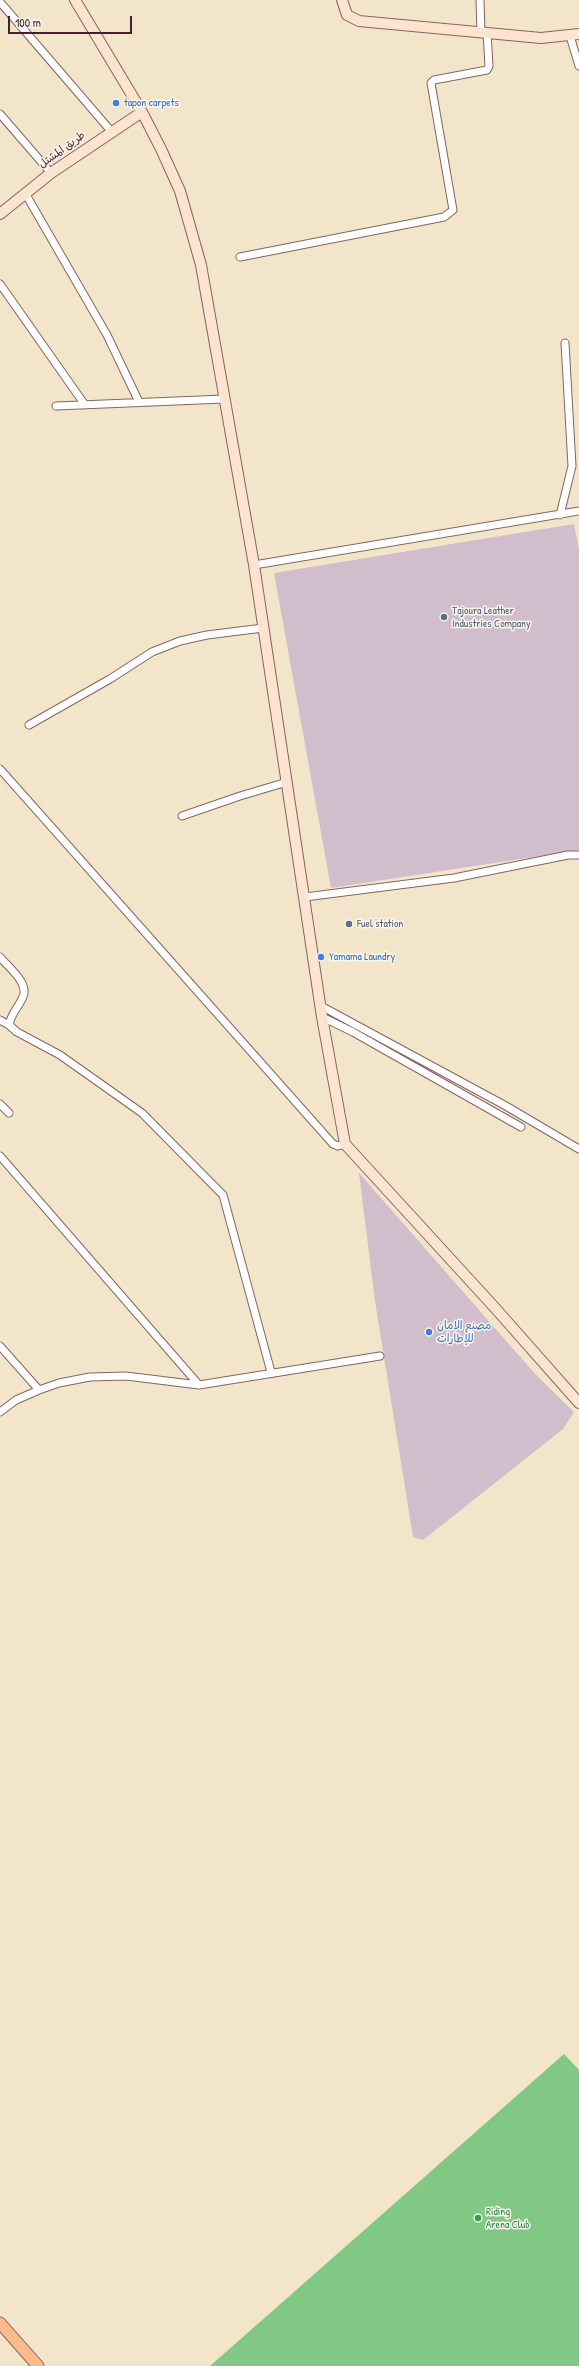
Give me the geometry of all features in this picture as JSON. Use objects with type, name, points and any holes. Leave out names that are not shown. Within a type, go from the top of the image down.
[{"type":"main road","points":[[0,2323],[38,2366]]},
{"type":"street","points":[[75,0],[142,112],[180,191],[201,265],[254,565],[322,1017],[344,1144],[496,1309],[579,1404]]},
{"type":"street","points":[[342,0],[347,15],[359,20],[541,38],[575,35],[579,66]]},
{"type":"street","points":[[240,257],[444,216],[453,210],[431,83],[434,80],[488,70],[480,0]]},
{"type":"street","points":[[0,2],[111,131]]},
{"type":"street","name":"طريق المشتل","points":[[0,214],[51,173],[111,131],[142,112]]},
{"type":"street","points":[[0,114],[51,173]]},
{"type":"street","points":[[25,193],[107,335],[139,402]]},
{"type":"street","points":[[0,284],[85,405]]},
{"type":"street","points":[[560,514],[572,466],[565,344]]},
{"type":"street","points":[[56,406],[224,399]]},
{"type":"street","points":[[254,565],[579,511]]},
{"type":"street","points":[[29,725],[110,679],[152,652],[180,641],[207,635],[263,628]]},
{"type":"street","points":[[0,768],[333,1144],[338,1146],[344,1144]]},
{"type":"street","points":[[182,816],[287,782]]},
{"type":"street","points":[[305,897],[454,878],[568,855],[579,855]]},
{"type":"street","points":[[0,957],[22,982],[25,990],[23,998],[11,1015],[9,1025]]},
{"type":"street","points":[[321,1006],[506,1106],[579,1149]]},
{"type":"street","points":[[322,1017],[354,1032],[521,1127]]},
{"type":"street","points":[[1,1022],[9,1025],[17,1032],[60,1055],[142,1113],[223,1195],[270,1372]]},
{"type":"street","points":[[0,1104],[9,1113]]},
{"type":"street","points":[[0,1156],[199,1385]]},
{"type":"street","points":[[0,1346],[39,1390]]},
{"type":"street","points":[[0,1412],[16,1400],[39,1390],[59,1383],[90,1377],[126,1376],[199,1385],[270,1372],[380,1356]]},
{"type":"shaded area","points":[[574,524],[579,549],[579,850],[331,888],[274,573]]},
{"type":"shaded area","points":[[359,1173],[536,1375],[574,1412],[563,1429],[423,1540],[413,1537],[375,1301]]},
{"type":"green space","name":"Riding Arena Club","points":[[564,2054],[579,2070],[579,2366],[210,2366]]},
{"type":"place","name":"tapon carpets","points":[[116,103]]},
{"type":"place","name":"Tajoura Leather Industries Company","points":[[444,617]]},
{"type":"place","name":"Fuel station","points":[[349,924]]},
{"type":"place","name":"Yamama Laundry","points":[[321,957]]},
{"type":"place","name":"مصنع الامان للإطارات","points":[[429,1332]]},
{"type":"place","name":"Riding Arena Club","points":[[478,2218]]}]
